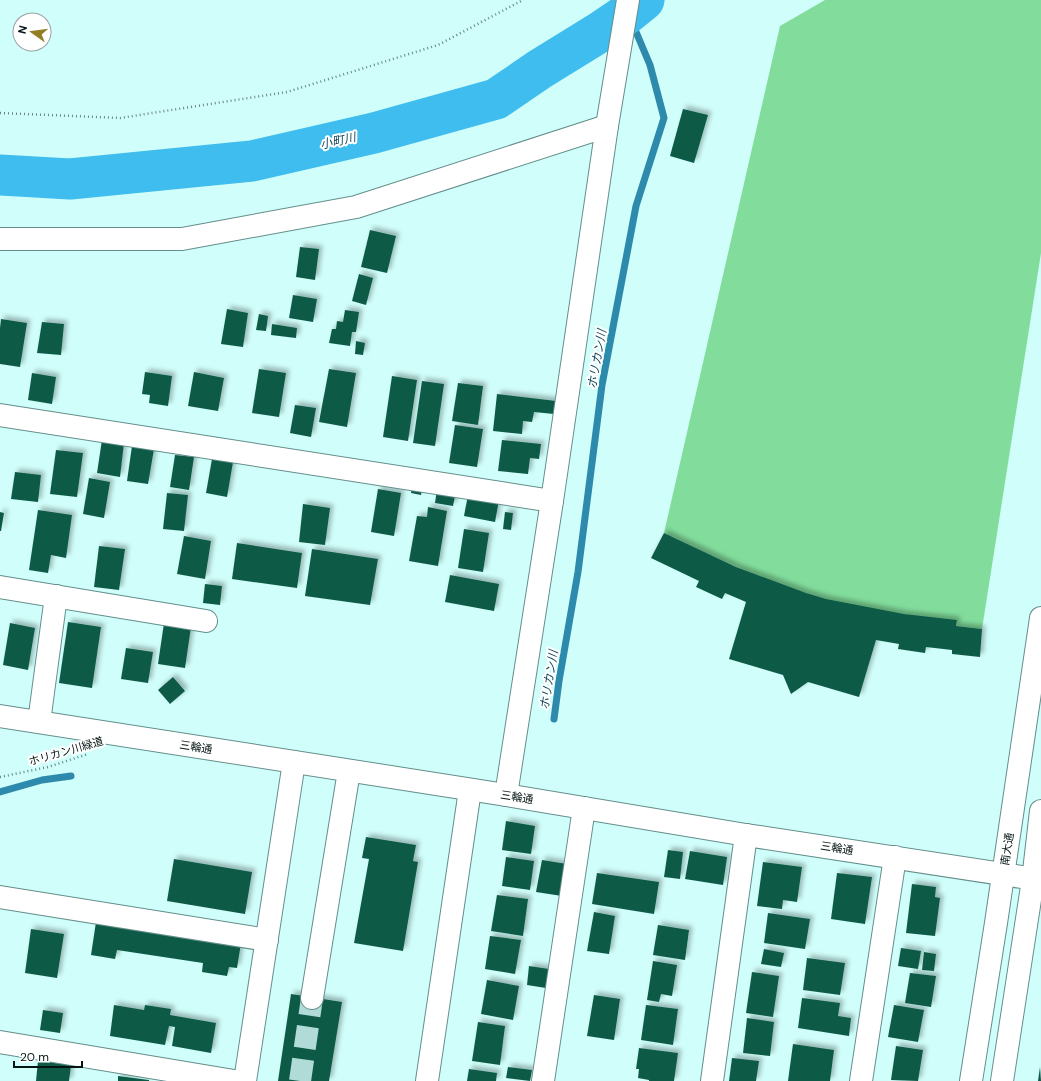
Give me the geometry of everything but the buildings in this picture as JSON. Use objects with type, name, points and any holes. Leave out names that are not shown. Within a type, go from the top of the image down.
[{"type":"street","points":[[506,795],[552,500],[607,126],[628,0]]},
{"type":"street","points":[[0,239],[182,239],[356,207],[607,126]]},
{"type":"street","points":[[0,415],[552,500]]},
{"type":"street","points":[[0,587],[206,621]]},
{"type":"street","points":[[39,722],[56,596]]},
{"type":"street","name":"南大通","points":[[971,1081],[1041,618]]},
{"type":"street","name":"三輪通","points":[[0,716],[1037,880]]},
{"type":"street","points":[[245,1081],[294,762]]},
{"type":"street","points":[[312,998],[348,771]]},
{"type":"street","points":[[427,1081],[470,790]]},
{"type":"street","points":[[543,1081],[584,808]]},
{"type":"street","points":[[1002,1081],[1037,880],[1041,811]]},
{"type":"street","points":[[712,1081],[746,835]]},
{"type":"street","points":[[861,1081],[894,857]]},
{"type":"street","points":[[0,897],[267,940]]},
{"type":"street","points":[[0,1042],[234,1081]]},
{"type":"path","points":[[0,113],[120,118],[287,92],[438,45],[523,0]]},
{"type":"path","name":"ホリカン川緑道","points":[[0,777],[48,767],[92,752]]},
{"type":"green space","points":[[825,0],[1041,0],[1041,253],[982,629],[956,626],[957,621],[862,608],[807,594],[788,588],[716,558],[664,533],[780,26]]},
{"type":"waterway","name":"小町川","points":[[0,175],[70,179],[252,161],[374,133],[496,99],[540,69],[600,32],[644,0]]},
{"type":"waterway","name":"ホリカン川","points":[[554,719],[578,572],[602,385],[636,206],[664,118],[650,65],[631,20]]},
{"type":"waterway","name":"ホリカン川","points":[[0,792],[42,780],[71,776]]},
{"type":"tunnel","points":[[300,1081],[312,998]]}]
